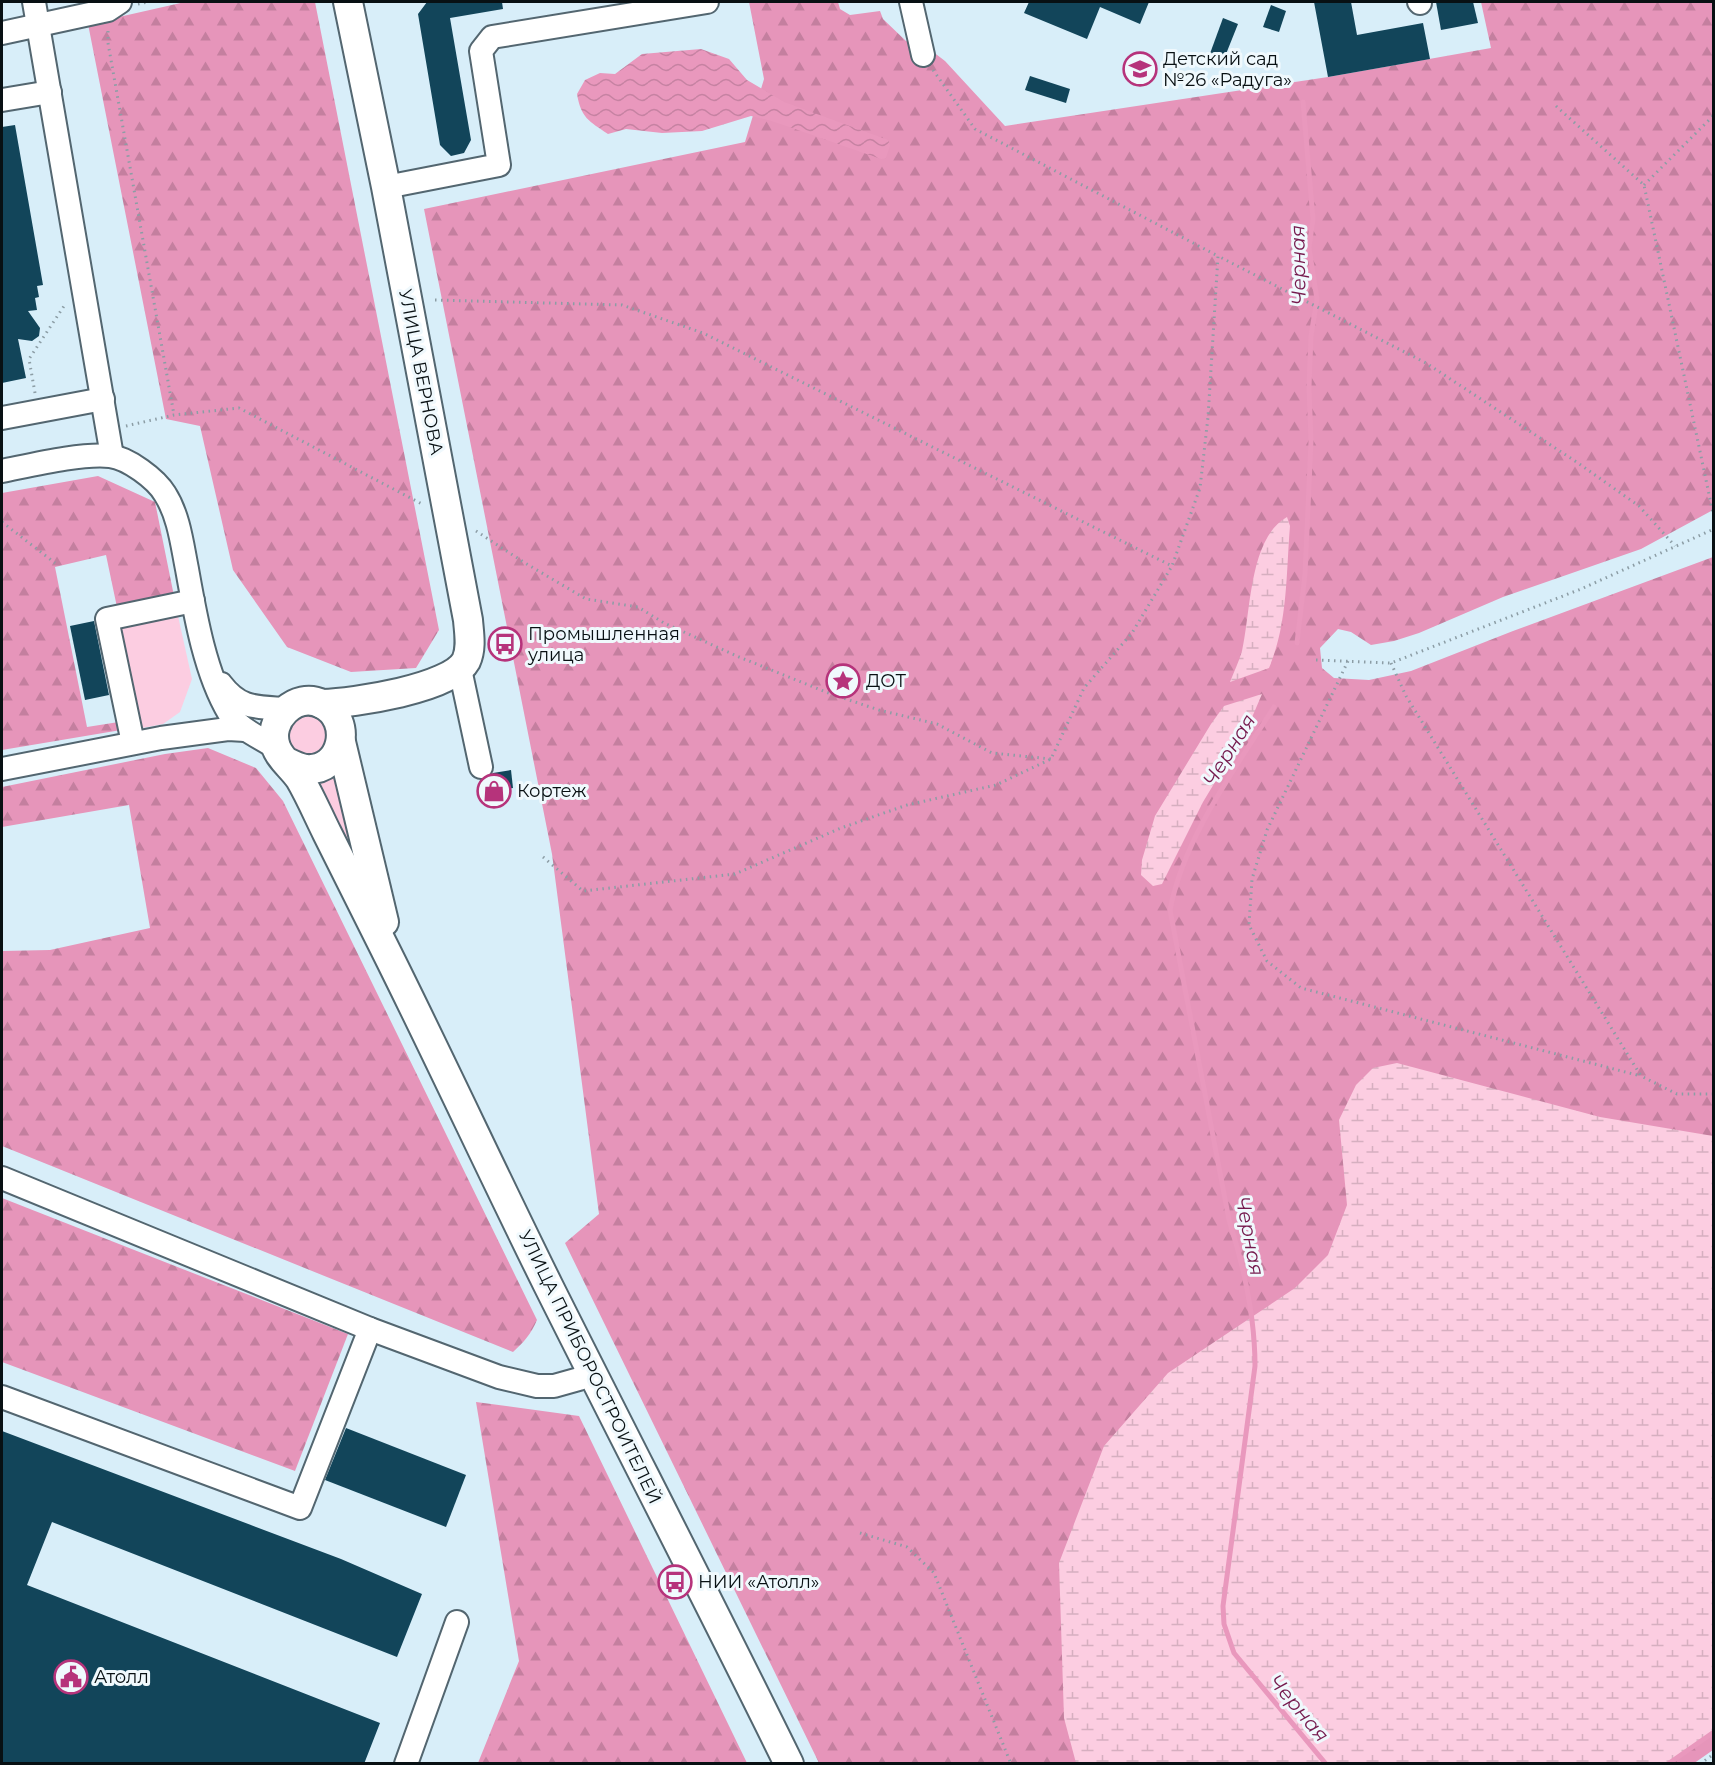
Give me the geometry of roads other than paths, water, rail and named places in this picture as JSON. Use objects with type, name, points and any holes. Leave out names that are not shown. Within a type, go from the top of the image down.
[{"type":"main road","name":"УЛИЦА ВЕРНОВА","points":[[348,2],[386,187],[468,620],[470,644],[466,660],[460,669]]},
{"type":"main road","points":[[391,694],[351,719],[338,751],[329,762],[315,769],[302,769],[282,755],[274,733],[278,719],[285,709],[303,701],[322,704],[341,703],[391,694],[449,677],[460,669]]},
{"type":"main road","points":[[322,704],[338,719],[342,737]]},
{"type":"main road","name":"УЛИЦА ПРИБОРОСТРОИТЕЛЕЙ","points":[[342,737],[395,968]]},
{"type":"main road","name":"УЛИЦА ПРИБОРОСТРОИТЕЛЕЙ","points":[[282,755],[299,777],[395,968],[592,1372],[789,1764]]},
{"type":"street","points":[[34,2],[112,456]]},
{"type":"street","points":[[386,187],[499,165],[481,51],[492,37],[707,2]]},
{"type":"street","points":[[911,2],[923,55]]},
{"type":"street","points":[[2,33],[114,6]]},
{"type":"street","points":[[2,100],[50,92]]},
{"type":"street","points":[[2,418],[103,399]]},
{"type":"street","points":[[2,471],[75,458],[112,456],[146,472],[165,494],[179,529],[193,601],[210,669],[230,714],[245,730],[263,739],[282,755]]},
{"type":"street","points":[[133,743],[107,619],[193,601]]},
{"type":"street","points":[[210,669],[236,700],[251,707],[285,709]]},
{"type":"street","points":[[460,669],[481,768]]},
{"type":"street","points":[[2,769],[133,743],[228,729],[245,730]]},
{"type":"street","points":[[2,1178],[370,1329],[499,1377],[537,1386],[554,1386],[579,1379],[592,1372]]},
{"type":"street","points":[[2,1397],[300,1508],[370,1329]]},
{"type":"street","points":[[406,1764],[458,1622]]},
{"type":"water","points":[[701,49],[729,59],[747,80],[784,102],[888,140],[890,145],[886,158],[881,159],[772,121],[751,116],[702,131],[662,133],[626,129],[608,134],[591,122],[581,109],[577,94],[585,80],[600,73],[615,74],[642,54]]},
{"type":"waterway","name":"Черная","points":[[1297,643],[1305,574],[1311,441],[1309,387],[1311,336],[1317,299],[1309,248],[1313,219],[1303,102]]},
{"type":"waterway","name":"Черная","points":[[1274,707],[1199,830],[1177,883],[1170,910],[1229,1220],[1248,1292],[1253,1329],[1255,1366],[1223,1606],[1224,1624],[1234,1653],[1326,1764]]},
{"type":"waterway","points":[[1668,1764],[1714,1732]]},
{"type":"place","name":"Детский сад №26 «Радуга»","points":[[1140,69]]},
{"type":"place","name":"Промышленная улица","points":[[505,644]]},
{"type":"place","name":"ДОТ","points":[[843,681]]},
{"type":"place","name":"Кортеж","points":[[494,791]]},
{"type":"place","name":"НИИ «Атолл»","points":[[675,1582]]},
{"type":"place","name":"Атолл","points":[[71,1677]]}]
